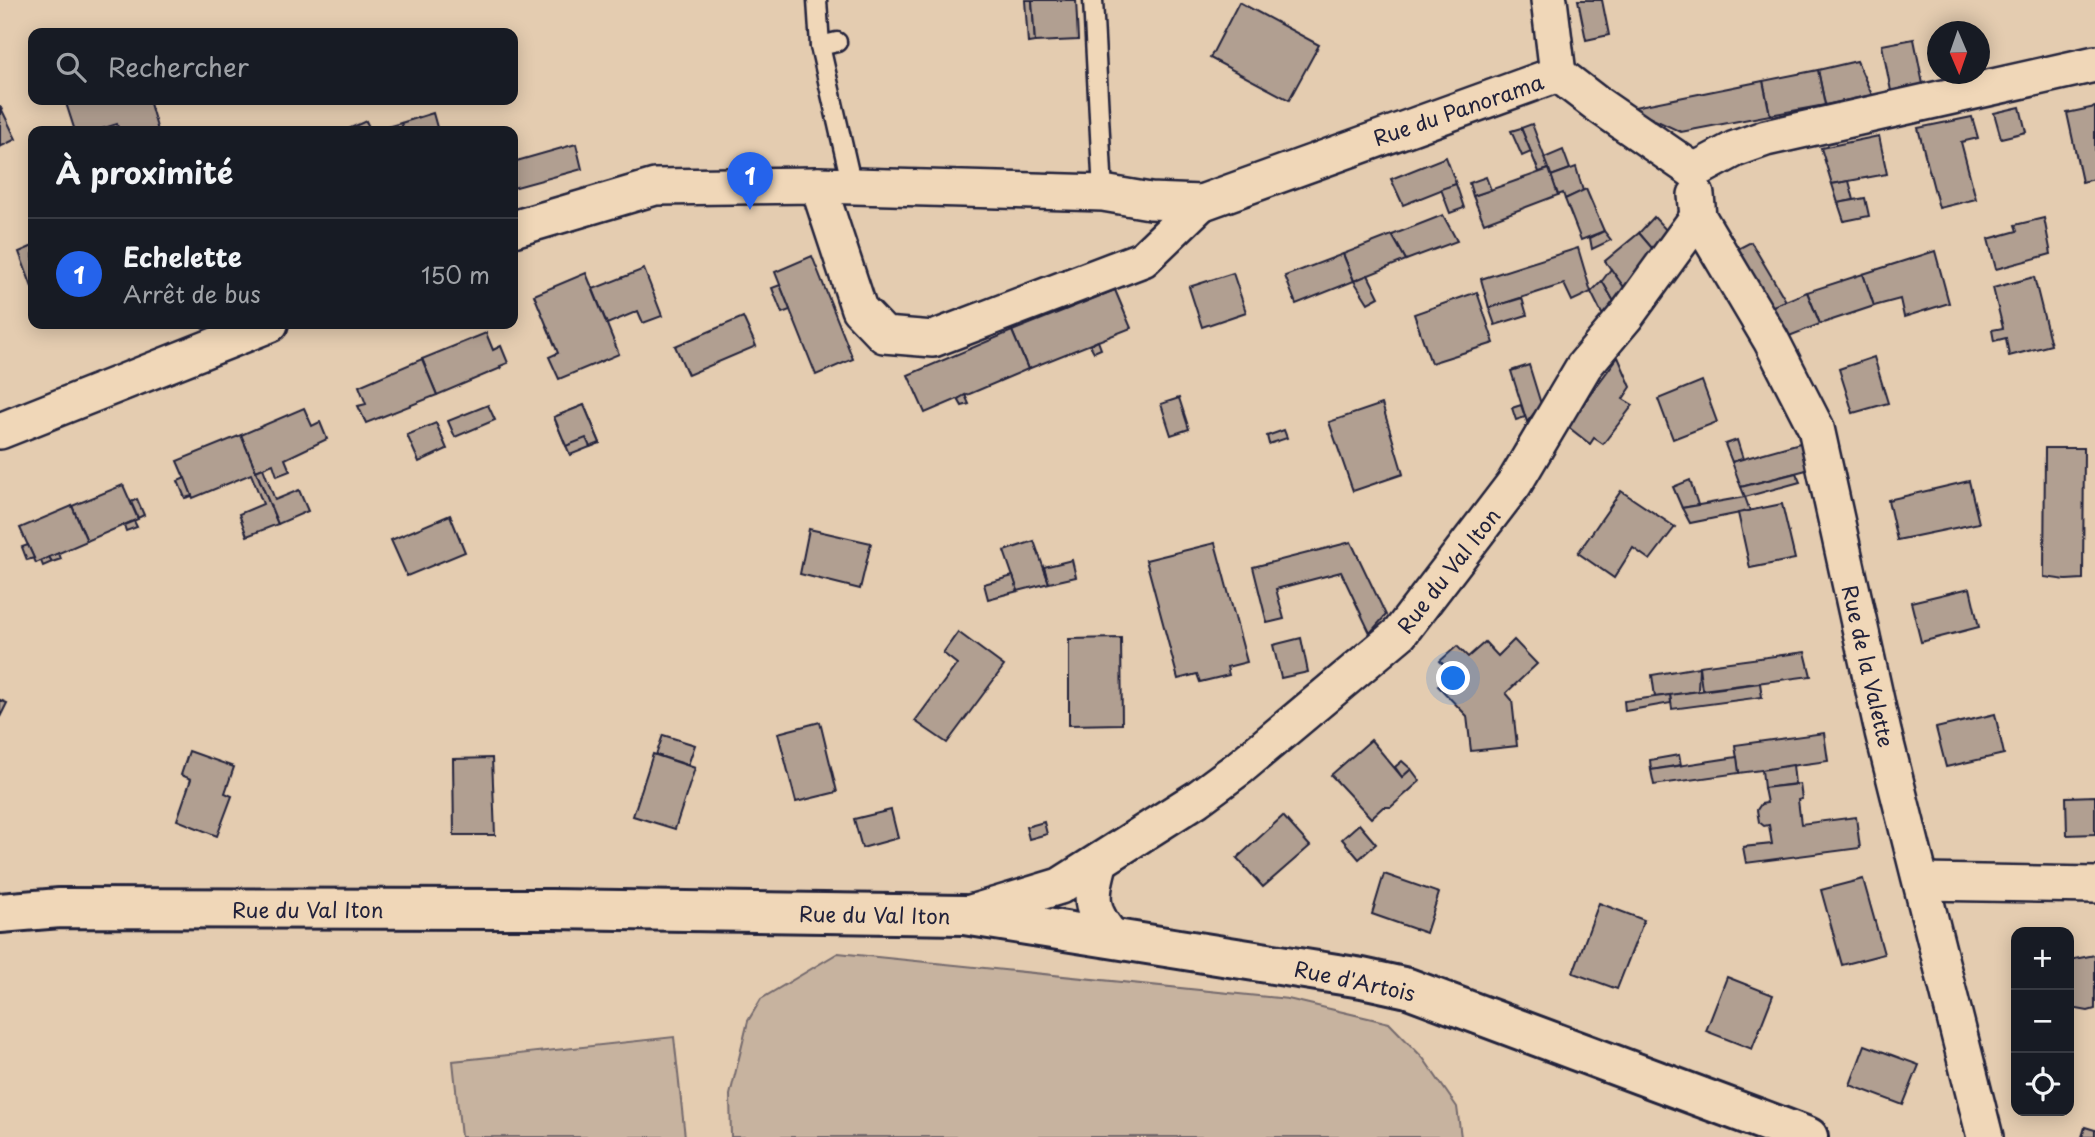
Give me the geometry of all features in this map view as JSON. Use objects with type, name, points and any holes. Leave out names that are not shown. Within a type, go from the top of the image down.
[{"type":"street","points":[[1549,0],[1558,74]]},
{"type":"street","points":[[1698,216],[1694,171],[1735,149],[1766,138],[2095,64]]},
{"type":"street","name":"Rue du Panorama","points":[[518,228],[655,187],[817,185],[1103,193],[1150,201],[1200,203],[1558,74],[1694,171]]},
{"type":"street","name":"Rue du Panorama","points":[[817,185],[859,309],[884,335],[933,339],[1143,260],[1200,203]]},
{"type":"street","name":"Rue du Val Iton","points":[[0,913],[102,908],[552,909],[964,915],[1060,887],[1197,799],[1239,768],[1401,634],[1514,484],[1584,366],[1626,316],[1698,216]]},
{"type":"street","name":"Rue de la Valette","points":[[1698,216],[1771,340],[1816,428],[1883,732],[1986,1137]]},
{"type":"street","points":[[0,431],[257,329]]},
{"type":"street","points":[[1100,861],[1092,899],[1100,924],[1114,939]]},
{"type":"street","points":[[1922,882],[2095,886]]},
{"type":"street","name":"Rue d'Artois","points":[[964,915],[1362,978],[1408,988],[1808,1137]]},
{"type":"lane","points":[[817,0],[829,44],[852,186]]},
{"type":"lane","points":[[1093,0],[1103,193]]},
{"type":"shaded area","points":[[838,953],[1288,999],[1389,1023],[1423,1058],[1457,1107],[1461,1137],[731,1137],[730,1095],[748,1021],[761,999]]},
{"type":"shaded area","points":[[674,1037],[685,1137],[461,1137],[453,1061]]},
{"type":"building","points":[[1025,0],[1032,0],[1035,42],[1028,43]]},
{"type":"building","points":[[1032,0],[1076,0],[1078,40],[1035,42]]},
{"type":"building","points":[[1578,0],[1602,0],[1609,35],[1586,40]]},
{"type":"building","points":[[1239,2],[1319,45],[1289,100],[1210,58]]},
{"type":"building","points":[[1914,39],[1923,84],[1891,91],[1882,45]]},
{"type":"building","points":[[1857,61],[1872,95],[1825,105],[1818,70]]},
{"type":"building","points":[[1818,70],[1825,105],[1770,115],[1763,81]]},
{"type":"building","points":[[1763,81],[1770,115],[1681,132],[1642,114],[1634,107]]},
{"type":"building","points":[[67,105],[150,105],[157,126],[117,124],[73,126]]},
{"type":"building","points":[[0,106],[16,139],[0,147]]},
{"type":"building","points":[[2020,107],[2026,132],[2001,138],[1994,113]]},
{"type":"building","points":[[2095,107],[2095,179],[2082,182],[2067,113]]},
{"type":"building","points":[[433,113],[437,126],[402,126],[401,123]]},
{"type":"building","points":[[1972,117],[1978,138],[1961,142],[1976,199],[1939,208],[1918,128]]},
{"type":"building","points":[[366,121],[368,126],[355,126]]},
{"type":"building","points":[[1532,124],[1549,169],[1539,172],[1521,128]]},
{"type":"building","points":[[1521,128],[1531,152],[1522,156],[1511,131]]},
{"type":"building","points":[[1879,136],[1887,174],[1832,184],[1821,148]]},
{"type":"building","points":[[576,144],[582,169],[518,187],[518,161]]},
{"type":"building","points":[[1563,150],[1570,169],[1551,176],[1544,158]]},
{"type":"building","points":[[1446,157],[1456,184],[1403,205],[1391,179]]},
{"type":"building","points":[[1576,167],[1583,191],[1565,199],[1563,193],[1558,195],[1551,176]]},
{"type":"building","points":[[1549,169],[1558,195],[1484,223],[1473,196]]},
{"type":"building","points":[[1486,177],[1491,190],[1473,196],[1469,183]]},
{"type":"building","points":[[1849,181],[1854,200],[1838,203],[1832,184]]},
{"type":"building","points":[[1456,184],[1464,208],[1450,213],[1441,189]]},
{"type":"building","points":[[1586,189],[1604,231],[1581,240],[1565,199]]},
{"type":"building","points":[[1865,198],[1869,216],[1844,221],[1838,203]]},
{"type":"building","points":[[1443,215],[1457,241],[1406,260],[1392,235]]},
{"type":"building","points":[[1654,217],[1671,235],[1657,254],[1639,233]]},
{"type":"building","points":[[2044,218],[2051,254],[1996,269],[1988,239],[2017,231],[2015,225]]},
{"type":"building","points":[[1604,231],[1611,240],[1592,249],[1590,238]]},
{"type":"building","points":[[1639,233],[1657,254],[1628,293],[1605,261]]},
{"type":"building","points":[[1392,235],[1406,260],[1354,281],[1343,254]]},
{"type":"building","points":[[1751,242],[1786,301],[1766,309],[1732,252]]},
{"type":"building","points":[[28,248],[28,276],[19,252]]},
{"type":"building","points":[[1578,248],[1591,292],[1572,301],[1564,284],[1489,308],[1481,279]]},
{"type":"building","points":[[1935,251],[1949,303],[1904,317],[1900,299],[1874,306],[1863,274]]},
{"type":"building","points":[[1343,254],[1354,281],[1296,304],[1285,276]]},
{"type":"building","points":[[812,256],[853,359],[816,375],[775,272]]},
{"type":"building","points":[[644,269],[662,316],[643,323],[638,311],[607,324],[593,289]]},
{"type":"building","points":[[1611,269],[1628,293],[1617,307],[1602,281]]},
{"type":"building","points":[[586,273],[619,354],[559,379],[549,357],[558,353],[534,295]]},
{"type":"building","points":[[1233,273],[1246,312],[1202,327],[1189,287]]},
{"type":"building","points":[[1863,274],[1874,306],[1820,324],[1807,292]]},
{"type":"building","points":[[1368,275],[1379,297],[1368,303],[1354,281]]},
{"type":"building","points":[[2034,277],[2051,345],[2009,356],[2006,338],[1994,341],[1992,330],[2003,328],[1993,288]]},
{"type":"building","points":[[1602,281],[1617,307],[1606,322],[1591,292]]},
{"type":"building","points":[[780,285],[790,310],[782,313],[772,288]]},
{"type":"building","points":[[1115,290],[1131,328],[1028,369],[1012,331]]},
{"type":"building","points":[[1477,292],[1494,343],[1431,363],[1414,314]]},
{"type":"building","points":[[1807,292],[1820,324],[1784,338],[1766,309]]},
{"type":"building","points":[[1522,298],[1527,315],[1495,325],[1489,308]]},
{"type":"building","points":[[743,317],[756,346],[688,375],[675,346]]},
{"type":"building","points":[[1012,331],[1028,369],[925,413],[908,375]]},
{"type":"building","points":[[486,333],[493,350],[501,346],[508,363],[437,395],[422,359]]},
{"type":"building","points":[[1098,341],[1101,349],[1094,352],[1090,345]]},
{"type":"building","points":[[1618,357],[1631,387],[1623,399],[1633,405],[1603,444],[1594,438],[1590,444],[1567,426]]},
{"type":"building","points":[[1874,357],[1888,403],[1853,413],[1839,369]]},
{"type":"building","points":[[422,359],[437,395],[366,423],[358,406],[366,404],[359,386]]},
{"type":"building","points":[[1529,365],[1541,404],[1527,422],[1511,371]]},
{"type":"building","points":[[1702,381],[1717,422],[1673,439],[1658,399]]},
{"type":"building","points":[[965,395],[969,404],[962,406],[958,399]]},
{"type":"building","points":[[1179,398],[1189,429],[1171,435],[1161,404]]},
{"type":"building","points":[[1382,404],[1403,474],[1353,491],[1329,422]]},
{"type":"building","points":[[488,405],[495,420],[455,437],[448,421]]},
{"type":"building","points":[[584,405],[600,443],[570,455],[554,417]]},
{"type":"building","points":[[584,405],[600,443],[590,447],[586,438],[566,446],[554,417]]},
{"type":"building","points":[[1521,405],[1525,417],[1516,420],[1512,408]]},
{"type":"building","points":[[304,408],[312,426],[320,422],[327,439],[285,459],[290,471],[277,476],[273,464],[256,471],[241,435]]},
{"type":"building","points":[[436,423],[447,449],[419,462],[407,435]]},
{"type":"building","points":[[1284,430],[1287,438],[1269,444],[1267,436]]},
{"type":"building","points":[[241,435],[278,524],[247,536],[239,514],[263,504],[251,474],[193,498],[177,461]]},
{"type":"building","points":[[1737,440],[1743,459],[1732,462],[1725,444]]},
{"type":"building","points":[[1807,441],[1814,468],[1741,487],[1732,462]]},
{"type":"building","points":[[2045,448],[2084,448],[2083,579],[2044,577]]},
{"type":"building","points":[[263,468],[275,500],[299,490],[308,511],[278,524],[256,471]]},
{"type":"building","points":[[1796,473],[1800,482],[1745,497],[1741,487]]},
{"type":"building","points":[[185,478],[192,496],[185,498],[178,481]]},
{"type":"building","points":[[1690,480],[1698,505],[1682,508],[1673,487]]},
{"type":"building","points":[[1969,481],[1979,523],[1897,540],[1888,500]]},
{"type":"building","points":[[123,485],[138,519],[87,541],[72,506]]},
{"type":"building","points":[[1621,491],[1675,527],[1650,560],[1633,548],[1614,578],[1578,553]]},
{"type":"building","points":[[1745,497],[1750,511],[1690,523],[1682,508]]},
{"type":"building","points":[[137,499],[144,515],[138,518],[131,502]]},
{"type":"building","points":[[1782,504],[1795,559],[1750,568],[1738,513]]},
{"type":"building","points":[[72,506],[87,541],[36,563],[20,528]]},
{"type":"building","points":[[450,515],[465,552],[407,576],[391,540]]},
{"type":"building","points":[[134,521],[137,527],[126,531],[124,525]]},
{"type":"building","points":[[809,529],[871,543],[860,589],[800,574]]},
{"type":"building","points":[[1034,541],[1049,583],[1018,591],[1004,551]]},
{"type":"building","points":[[1351,542],[1386,615],[1370,633],[1341,572],[1276,589],[1284,619],[1267,623],[1253,567]]},
{"type":"building","points":[[1215,543],[1247,662],[1227,667],[1229,675],[1200,682],[1197,674],[1178,679],[1146,560]]},
{"type":"building","points":[[28,545],[34,558],[27,560],[22,547]]},
{"type":"building","points":[[59,553],[61,559],[52,562],[49,557]]},
{"type":"building","points":[[49,557],[52,562],[43,566],[41,561]]},
{"type":"building","points":[[1072,560],[1076,577],[1049,583],[1044,567]]},
{"type":"building","points":[[1013,576],[1018,591],[988,599],[984,584]]},
{"type":"building","points":[[1970,588],[1979,627],[1921,642],[1911,602]]},
{"type":"building","points":[[958,632],[1004,666],[947,743],[915,721],[957,664],[943,653]]},
{"type":"building","points":[[1121,638],[1122,724],[1069,725],[1069,639]]},
{"type":"building","points":[[1301,638],[1308,672],[1281,678],[1273,645]]},
{"type":"building","points":[[1514,640],[1537,664],[1506,693],[1512,700],[1517,746],[1471,751],[1467,716],[1438,686],[1452,674],[1440,661],[1457,646],[1468,657],[1485,642],[1498,656]]},
{"type":"building","points":[[1805,652],[1811,676],[1702,690],[1699,666]]},
{"type":"building","points":[[1699,667],[1698,691],[1655,697],[1652,675]]},
{"type":"building","points":[[1760,683],[1762,697],[1672,709],[1670,695]]},
{"type":"building","points":[[1670,695],[1671,703],[1625,711],[1624,701]]},
{"type":"building","points":[[0,700],[7,703],[0,717]]},
{"type":"building","points":[[1995,714],[2004,754],[1946,767],[1936,728]]},
{"type":"building","points":[[820,722],[837,792],[796,802],[778,733]]},
{"type":"building","points":[[1824,733],[1828,761],[1739,773],[1735,745]]},
{"type":"building","points":[[663,735],[695,745],[688,765],[656,755]]},
{"type":"building","points":[[1371,740],[1402,777],[1411,769],[1420,781],[1391,807],[1383,807],[1371,818],[1331,775]]},
{"type":"building","points":[[189,751],[234,767],[225,793],[232,796],[217,836],[177,820],[191,779],[181,775]]},
{"type":"building","points":[[653,754],[695,768],[675,829],[633,816]]},
{"type":"building","points":[[1679,755],[1681,765],[1651,770],[1650,760]]},
{"type":"building","points":[[1737,757],[1739,773],[1654,785],[1651,770]]},
{"type":"building","points":[[492,758],[495,835],[454,835],[453,759]]},
{"type":"building","points":[[1402,761],[1411,769],[1402,777],[1395,767]]},
{"type":"building","points":[[1793,765],[1795,784],[1764,788],[1762,770]]},
{"type":"building","points":[[1800,784],[1802,799],[1798,800],[1801,824],[1856,817],[1860,848],[1746,863],[1743,847],[1772,844],[1769,825],[1764,826],[1759,822],[1757,810],[1761,804],[1767,803],[1764,788]]},
{"type":"building","points":[[2095,796],[2095,834],[2067,835],[2066,797]]},
{"type":"building","points":[[891,810],[898,838],[862,848],[854,819]]},
{"type":"building","points":[[1283,816],[1310,846],[1263,887],[1237,858]]},
{"type":"building","points":[[1044,822],[1047,834],[1029,839],[1026,827]]},
{"type":"building","points":[[1359,824],[1376,844],[1359,859],[1342,839]]},
{"type":"building","points":[[1384,874],[1439,893],[1426,933],[1372,914]]},
{"type":"building","points":[[1863,879],[1884,954],[1842,965],[1821,890]]},
{"type":"building","points":[[1599,903],[1644,920],[1617,989],[1573,973]]},
{"type":"building","points":[[2095,955],[2095,1009],[2088,1011],[2074,1009],[2074,959]]},
{"type":"building","points":[[1727,977],[1773,995],[1752,1049],[1706,1031]]},
{"type":"building","points":[[1865,1045],[1919,1065],[1903,1105],[1850,1085]]},
{"type":"building","points":[[2085,1127],[2095,1130],[2095,1137],[2082,1137]]},
{"type":"place","name":"Echelette","points":[[750,210]]}]
